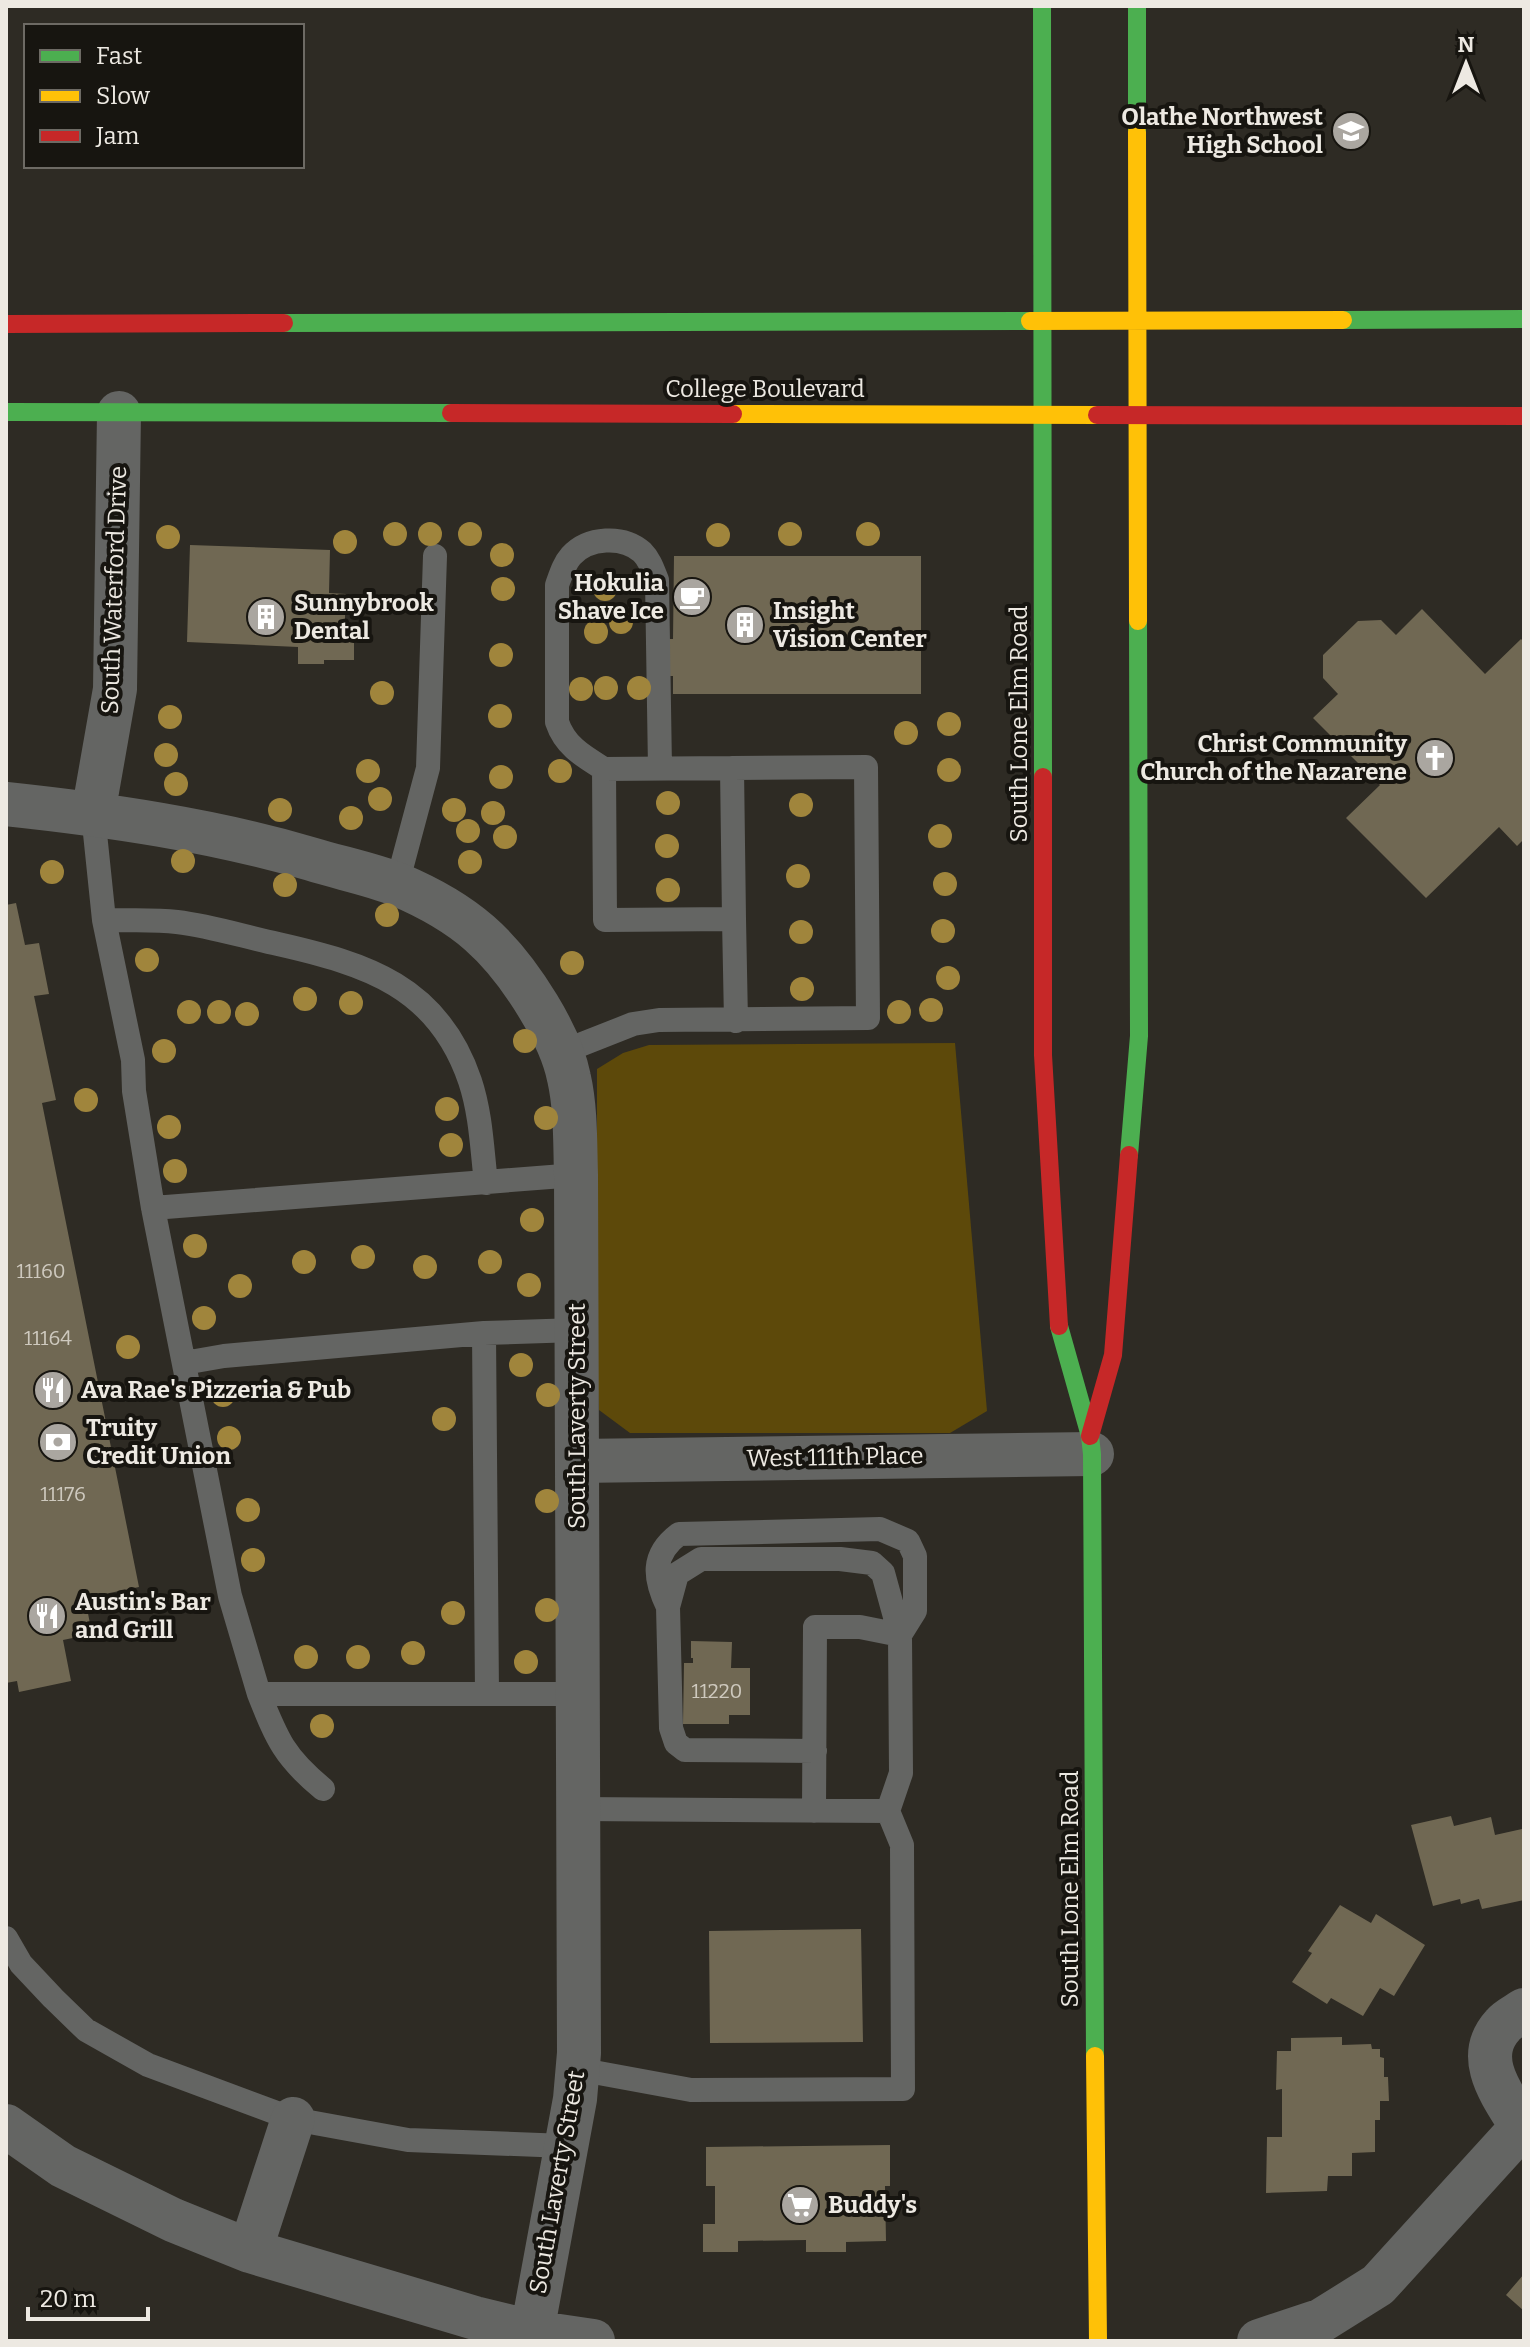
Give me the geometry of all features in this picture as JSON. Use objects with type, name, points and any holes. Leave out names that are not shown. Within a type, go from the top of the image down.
[{"type":"street","name":"South Lone Elm Road","points":[[1042,6],[1043,1055],[1059,1325],[1091,1445]]},
{"type":"street","name":"South Lone Elm Road","points":[[1098,2341],[1091,1445],[1113,1355],[1139,1036],[1137,6]]},
{"type":"street","points":[[6,324],[1524,319]]},
{"type":"street","name":"College Boulevard","points":[[6,412],[1524,416]]},
{"type":"street","name":"South Waterford Drive","points":[[93,814],[115,689],[119,413]]},
{"type":"street","name":"South Laverty Street","points":[[6,804],[93,814],[257,844],[397,884],[460,916],[488,939],[518,972],[562,1052],[570,1081],[576,1175],[579,1694],[577,2069],[532,2332]]},
{"type":"street","name":"West 111th Place","points":[[577,1461],[1091,1445]]},
{"type":"street","points":[[1259,2341],[1327,2330],[1378,2285],[1510,2140],[1524,2129],[1493,2077],[1489,2044],[1504,2023],[1524,2010]]},
{"type":"street","points":[[250,2251],[293,2119]]},
{"type":"street","points":[[6,2126],[63,2166],[173,2220],[250,2251],[475,2318],[532,2332],[593,2341]]},
{"type":"lane","points":[[562,1052],[633,1024],[659,1020],[868,1018],[866,767],[604,769],[570,747],[562,735],[557,722],[557,585],[572,554],[598,541],[613,540],[640,551],[651,564],[657,580],[660,768]]},
{"type":"lane","points":[[397,884],[428,768],[435,556]]},
{"type":"lane","points":[[732,768],[736,1021]]},
{"type":"lane","points":[[604,769],[605,920],[734,919]]},
{"type":"lane","points":[[93,814],[104,920],[133,1060],[134,1091],[153,1208],[230,1596],[248,1663],[274,1732],[286,1754],[323,1789]]},
{"type":"lane","points":[[104,920],[177,922],[332,956],[398,985],[426,1010],[448,1037],[470,1081],[478,1113],[486,1183]]},
{"type":"lane","points":[[153,1208],[576,1175]]},
{"type":"lane","points":[[184,1363],[224,1356],[484,1333],[577,1330]]},
{"type":"lane","points":[[484,1333],[487,1694]]},
{"type":"lane","points":[[668,1607],[659,1587],[657,1563],[666,1543],[679,1534],[880,1529],[908,1541],[915,1556],[915,1611],[900,1635]]},
{"type":"lane","points":[[577,2069],[691,2090],[903,2089],[902,1845],[888,1811],[901,1773],[900,1635],[883,1573],[872,1563],[840,1559],[701,1559],[677,1574],[668,1607],[671,1728],[676,1743],[685,1750],[815,1751]]},
{"type":"lane","points":[[814,1811],[815,1627],[860,1627],[900,1635]]},
{"type":"lane","points":[[259,1694],[579,1694]]},
{"type":"lane","points":[[577,1809],[888,1811]]},
{"type":"lane","points":[[6,1938],[21,1964],[86,2030],[148,2065],[293,2119],[408,2140],[566,2146]]},
{"type":"shaded area","points":[[955,1043],[987,1411],[950,1433],[630,1433],[599,1410],[597,1069],[623,1053],[649,1045]]},
{"type":"building","name":"Sunnybrook Dental","points":[[190,545],[330,550],[329,593],[346,594],[344,640],[354,641],[354,660],[298,664],[298,647],[187,642]]},
{"type":"building","points":[[674,556],[921,556],[921,694],[673,694],[673,676],[669,676],[669,639],[673,639]]},
{"type":"building","name":"Christ Community Church of the Nazarene","points":[[1422,609],[1485,674],[1521,639],[1524,642],[1524,839],[1517,846],[1499,827],[1426,898],[1346,818],[1380,785],[1313,718],[1338,694],[1323,678],[1323,655],[1358,621],[1381,620],[1396,635]]},
{"type":"building","points":[[16,903],[25,945],[39,943],[49,994],[34,996],[56,1100],[42,1103],[139,1587],[85,1598],[92,1634],[63,1640],[71,1681],[19,1692],[17,1681],[6,1683],[6,905]]},
{"type":"building","points":[[691,1641],[732,1642],[731,1668],[750,1668],[750,1715],[729,1715],[729,1724],[683,1724],[684,1663],[693,1663]]},
{"type":"building","points":[[1451,1816],[1454,1826],[1491,1817],[1495,1835],[1522,1829],[1524,1900],[1482,1909],[1479,1899],[1461,1904],[1460,1899],[1433,1906],[1411,1825]]},
{"type":"building","points":[[1340,1905],[1371,1923],[1376,1914],[1425,1945],[1394,1996],[1380,1988],[1363,2016],[1331,1998],[1327,2004],[1292,1982],[1312,1953],[1308,1951]]},
{"type":"building","points":[[861,1929],[863,2042],[710,2043],[709,1931]]},
{"type":"building","points":[[1342,2037],[1342,2045],[1371,2044],[1372,2049],[1380,2049],[1380,2057],[1384,2058],[1389,2101],[1380,2101],[1380,2120],[1375,2120],[1375,2152],[1352,2153],[1352,2176],[1328,2176],[1327,2191],[1266,2193],[1267,2137],[1282,2137],[1282,2089],[1276,2090],[1277,2051],[1291,2051],[1291,2038]]},
{"type":"building","name":"Buddy's","points":[[890,2145],[890,2186],[885,2186],[886,2241],[846,2242],[846,2252],[806,2252],[806,2240],[738,2241],[738,2252],[703,2252],[703,2224],[715,2224],[715,2186],[706,2186],[706,2147]]},
{"type":"building","points":[[1524,2274],[1524,2311],[1506,2295]]},
{"type":"traffic: fast","points":[[1042,6],[1043,777]]},
{"type":"traffic: fast","points":[[1137,6],[1137,132]]},
{"type":"traffic: fast","points":[[1343,320],[1524,319]]},
{"type":"traffic: fast","points":[[284,323],[1030,321]]},
{"type":"traffic: fast","points":[[6,412],[451,413]]},
{"type":"traffic: fast","points":[[1129,1155],[1139,1036],[1138,621]]},
{"type":"traffic: fast","points":[[1059,1326],[1090,1436],[1092,1454],[1095,2056]]},
{"type":"traffic: slow","points":[[1137,132],[1138,621]]},
{"type":"traffic: slow","points":[[1030,321],[1343,320]]},
{"type":"traffic: slow","points":[[733,414],[1097,415]]},
{"type":"traffic: slow","points":[[1095,2056],[1098,2341]]},
{"type":"traffic: jam","points":[[6,324],[284,323]]},
{"type":"traffic: jam","points":[[451,413],[733,414]]},
{"type":"traffic: jam","points":[[1097,415],[1524,416]]},
{"type":"traffic: jam","points":[[1043,777],[1043,1055],[1059,1326]]},
{"type":"traffic: jam","points":[[1090,1436],[1113,1355],[1129,1155]]},
{"type":"place","name":"Olathe Northwest High School","points":[[1351,131]]},
{"type":"place","name":"Hokulia Shave Ice","points":[[692,597]]},
{"type":"place","name":"Sunnybrook Dental","points":[[266,617]]},
{"type":"place","name":"Insight Vision Center","points":[[745,625]]},
{"type":"place","name":"Christ Community Church of the Nazarene","points":[[1435,758]]},
{"type":"place","name":"Ava Rae's Pizzeria & Pub","points":[[53,1390]]},
{"type":"place","name":"Truity Credit Union","points":[[58,1442]]},
{"type":"place","name":"Austin's Bar and Grill","points":[[47,1616]]},
{"type":"place","name":"Buddy's","points":[[800,2205]]}]
